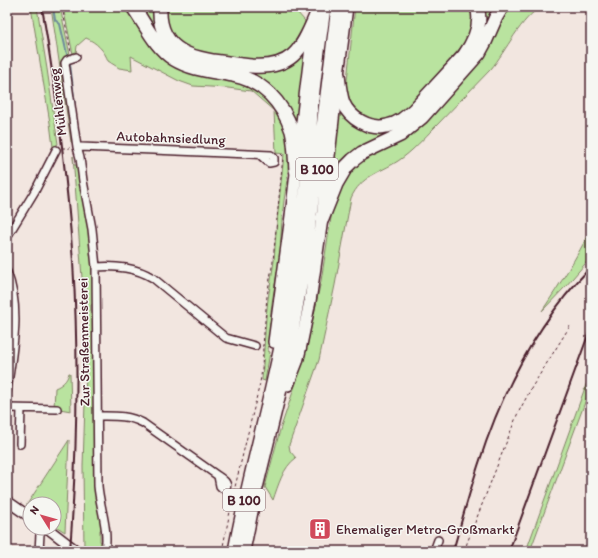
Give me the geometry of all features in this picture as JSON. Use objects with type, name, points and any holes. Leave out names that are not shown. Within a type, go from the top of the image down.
[{"type":"highway","points":[[133,7],[154,40],[173,58],[192,67],[244,78],[255,83],[274,98],[285,114],[292,132],[296,170]]},
{"type":"highway","points":[[160,7],[160,22],[162,29],[169,40],[179,50],[191,56],[200,58],[259,66],[275,65],[295,54],[303,43],[315,12]]},
{"type":"highway","name":"B 100","points":[[234,551],[247,488],[269,399],[290,296],[300,233],[309,157],[319,45],[325,7]]},
{"type":"highway","name":"B 100","points":[[244,551],[256,492],[291,345],[305,264],[337,7]]},
{"type":"highway","points":[[274,419],[299,356],[310,301],[322,220],[347,7]]},
{"type":"highway","points":[[338,75],[344,103],[352,116],[368,125],[380,127],[401,121],[414,110],[464,56],[477,33],[479,25],[477,7]]},
{"type":"highway","points":[[322,220],[336,184],[346,167],[362,153],[400,135],[434,104],[479,53],[502,7]]},
{"type":"highway","points":[[269,399],[270,373],[291,216],[315,12]]},
{"type":"street","name":"Mühlenweg","points":[[74,58],[67,60],[65,63],[79,147]]},
{"type":"street","name":"Autobahnsiedlung","points":[[79,147],[260,155],[272,163],[274,162],[273,156]]},
{"type":"street","name":"Zur Straßenmeisterei","points":[[79,147],[83,181],[92,229],[96,267],[98,486],[106,530],[105,551]]},
{"type":"street","points":[[7,237],[35,191],[56,150]]},
{"type":"street","name":"Zur Straßenmeisterei","points":[[96,267],[116,267],[146,274],[153,278],[226,338],[255,346]]},
{"type":"street","points":[[7,272],[14,298],[14,337],[7,387]]},
{"type":"street","points":[[7,408],[57,409]]},
{"type":"street","points":[[20,444],[21,409]]},
{"type":"street","name":"Zur Straßenmeisterei","points":[[98,416],[122,416],[136,419],[218,476]]},
{"type":"street","points":[[7,501],[22,511]]},
{"type":"street","points":[[39,551],[40,536]]},
{"type":"street","points":[[57,536],[77,551]]},
{"type":"street","points":[[434,551],[438,540]]},
{"type":"path","name":"Mühlenweg","points":[[62,7],[74,58]]},
{"type":"path","points":[[56,150],[59,148],[79,147]]},
{"type":"path","points":[[222,551],[235,487],[261,376],[264,326],[273,261],[283,156],[281,154],[275,154],[273,156]]},
{"type":"path","points":[[465,551],[517,415],[532,387],[570,326]]},
{"type":"green space","points":[[31,7],[37,7],[47,69],[58,144],[53,147],[50,123]]},
{"type":"green space","points":[[51,7],[60,7],[70,55],[64,58],[74,141],[73,143],[71,142]]},
{"type":"green space","points":[[63,7],[124,7],[154,49],[171,65],[183,71],[231,81],[257,91],[273,107],[281,120],[289,142],[289,161],[282,216],[279,263],[271,311],[268,351],[270,352],[265,381],[262,380],[266,317],[274,261],[284,154],[276,153],[274,111],[251,91],[193,86],[179,81],[131,56],[132,70],[119,68],[108,61],[105,54],[97,44],[86,38],[77,46],[76,53],[73,54]]},
{"type":"green space","points":[[136,7],[158,7],[171,46],[256,69],[306,43],[297,131],[282,101],[170,51]]},
{"type":"green space","points":[[166,7],[295,7],[297,12],[305,21],[302,35],[287,54],[262,61],[200,53],[175,41],[167,28]]},
{"type":"green space","points":[[355,7],[475,7],[469,32],[462,46],[408,107],[396,117],[382,120],[371,118],[359,112],[351,103],[346,89]]},
{"type":"green space","points":[[480,7],[496,7],[482,39],[423,110],[331,186],[338,98],[342,104],[383,129],[462,61]]},
{"type":"green space","points":[[505,7],[541,7],[534,12],[520,27],[491,69],[422,140],[398,161],[365,180],[351,198],[319,360],[289,445],[290,451],[296,458],[284,472],[273,500],[265,487],[280,430],[304,359],[321,281],[334,199],[340,183],[358,162],[397,140]]},
{"type":"green space","points":[[73,156],[74,165],[77,165],[92,249],[94,303],[91,305],[91,316],[94,319],[103,527],[100,530],[100,551],[84,550],[83,466],[86,371],[82,278]]},
{"type":"green space","points":[[591,229],[591,257],[542,311],[580,250]]},
{"type":"green space","points":[[591,371],[591,386],[530,551],[526,551]]},
{"type":"green space","points":[[69,373],[71,411],[54,408],[55,388],[64,382]]},
{"type":"green space","points":[[69,440],[65,532],[62,530],[62,496],[33,496]]},
{"type":"waterway","points":[[53,7],[55,20],[60,24],[67,54]]},
{"type":"waterway","points":[[70,64],[75,105]]},
{"type":"railway","points":[[42,7],[52,70],[64,166],[71,230],[75,298],[77,370],[74,479],[70,551]]},
{"type":"railway","points":[[453,551],[471,487],[487,439],[510,385],[523,360],[554,311],[591,267]]},
{"type":"railway","points":[[509,551],[591,327]]},
{"type":"place","name":"Ehemaliger Metro-Großmarkt","points":[[320,529]]}]
